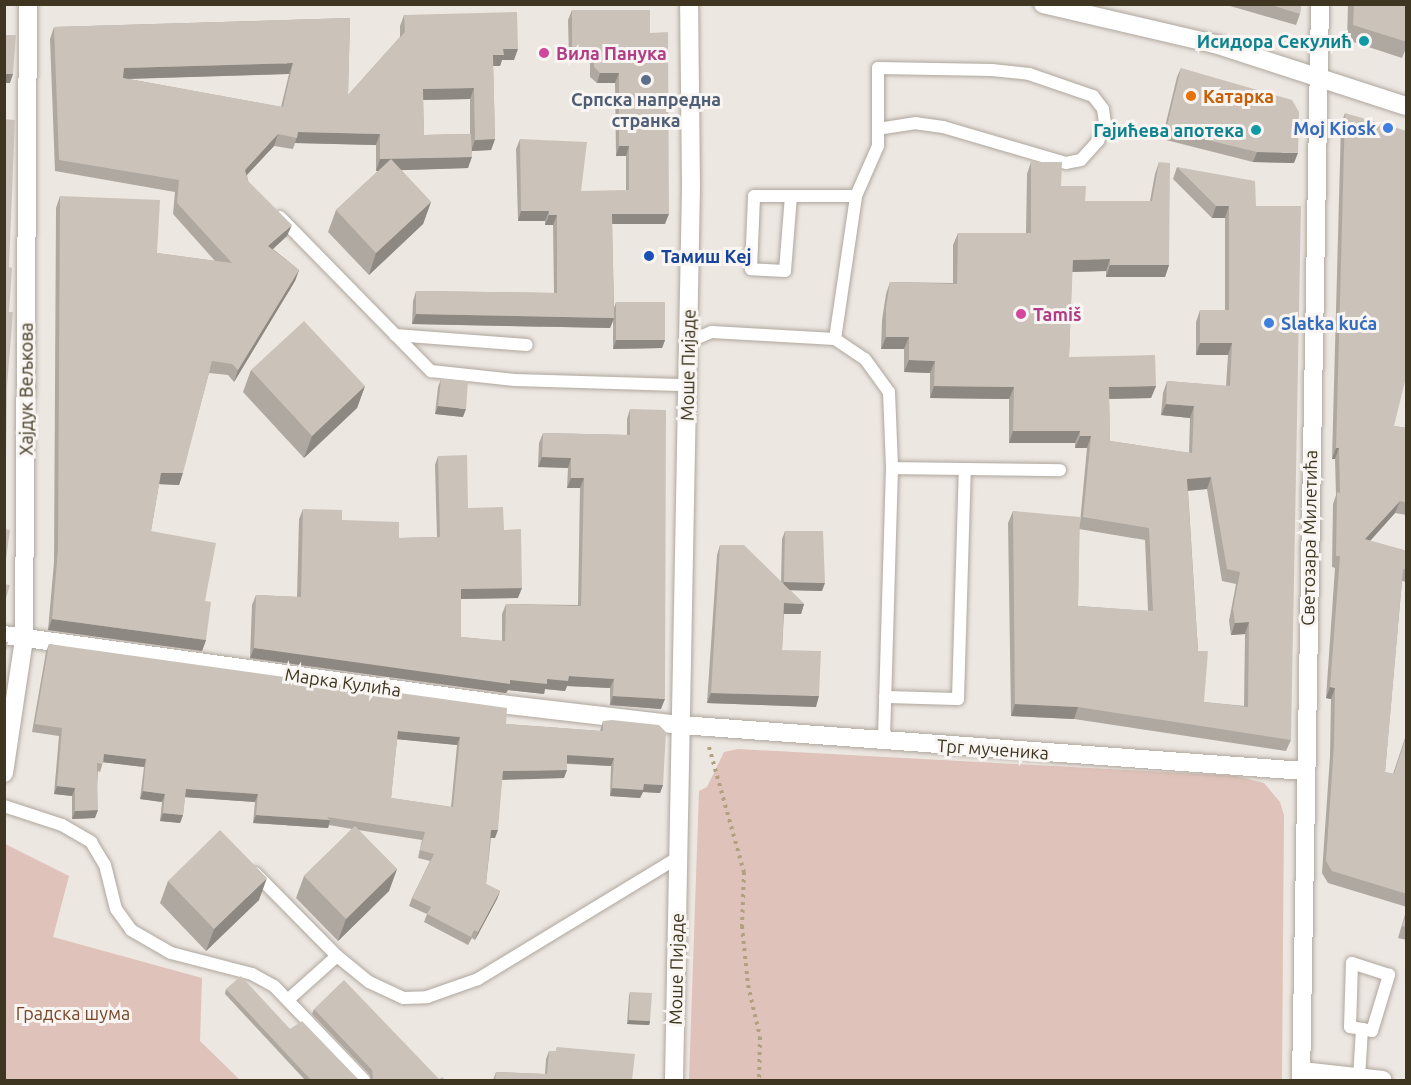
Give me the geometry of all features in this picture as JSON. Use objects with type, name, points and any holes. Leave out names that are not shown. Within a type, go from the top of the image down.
[{"type":"street","name":"Хајдук Вељкова","points":[[4,773],[24,639],[28,4]]},
{"type":"street","name":"Моше Пијаде","points":[[674,1080],[688,384],[689,4]]},
{"type":"street","points":[[1043,4],[1215,44],[1407,106]]},
{"type":"street","name":"Светозара Милетића","points":[[1302,1076],[1305,771],[1320,4]]},
{"type":"street","name":"Марка Кулића","points":[[4,635],[681,725]]},
{"type":"street","name":"Трг мученика","points":[[681,725],[1305,771]]},
{"type":"street","points":[[1302,1076],[1383,1080]]},
{"type":"lane","points":[[835,339],[856,196],[875,156],[878,129],[878,68],[992,70],[1029,75],[1093,96],[1103,109],[1105,124],[1098,141],[1081,160],[1065,163],[943,127],[916,123],[878,129]]},
{"type":"lane","points":[[790,195],[785,271],[751,269],[754,196],[790,195],[856,196]]},
{"type":"lane","points":[[274,211],[431,371],[515,380],[688,384]]},
{"type":"lane","points":[[688,342],[712,332],[835,339],[850,345],[865,359],[889,392],[892,468],[884,741]]},
{"type":"lane","points":[[395,335],[527,345]]},
{"type":"lane","points":[[892,468],[1060,471]]},
{"type":"lane","points":[[885,697],[958,699],[965,469]]},
{"type":"lane","points":[[4,806],[62,825],[91,842],[105,865],[116,909],[131,930],[152,945],[252,974],[290,998],[364,1080]]},
{"type":"lane","points":[[249,868],[337,956],[369,982],[404,998],[427,997],[478,979],[679,857]]},
{"type":"lane","points":[[290,998],[337,956]]},
{"type":"lane","points":[[1352,963],[1389,975],[1372,1031],[1362,1029],[1350,1027],[1352,963]]},
{"type":"lane","points":[[1359,1078],[1362,1029]]},
{"type":"path","points":[[703,726],[744,872],[742,926],[748,985],[760,1037],[759,1080]]},
{"type":"green space","points":[[738,749],[1236,776],[1264,783],[1280,802],[1284,815],[1282,1080],[689,1080],[699,791],[707,787],[724,752]]},
{"type":"green space","name":"Градска шума","points":[[5,844],[69,876],[53,937],[202,978],[200,1041],[240,1080],[5,1080]]},
{"type":"building","points":[[1268,4],[1301,4],[1300,14]]},
{"type":"building","points":[[1354,4],[1407,4],[1407,42],[1353,25]]},
{"type":"building","points":[[572,10],[650,10],[650,33],[668,32],[669,214],[612,214],[614,318],[416,314],[416,291],[557,293],[557,215],[549,215],[549,211],[521,211],[520,139],[587,142],[581,191],[629,190],[629,146],[619,146],[619,73],[600,73],[594,67],[594,48],[572,48]]},
{"type":"building","points":[[517,12],[518,49],[503,49],[504,55],[493,55],[495,139],[475,140],[474,88],[423,89],[424,135],[471,134],[472,157],[380,159],[380,134],[298,132],[297,138],[278,134],[245,170],[248,181],[292,225],[268,246],[299,270],[238,370],[232,364],[212,361],[183,473],[161,473],[151,531],[216,543],[205,601],[211,602],[206,640],[52,619],[58,550],[60,196],[160,200],[157,253],[232,263],[177,203],[179,180],[59,160],[54,27],[350,18],[348,95],[405,32],[404,15]],"holes":[[[293,63],[283,107],[123,78],[124,68]]]},
{"type":"building","points":[[4,35],[16,35],[13,74],[4,74]]},
{"type":"building","points":[[1181,68],[1292,100],[1299,112],[1298,153],[1257,152],[1166,130]]},
{"type":"building","points":[[1345,113],[1407,131],[1407,373],[1394,426],[1407,428],[1407,503],[1400,501],[1365,539],[1407,551],[1407,570],[1403,569],[1385,772],[1394,774],[1407,734],[1407,894],[1332,871],[1326,861],[1334,745],[1335,688],[1330,687],[1340,556],[1336,556],[1337,492],[1340,493],[1339,448],[1336,448]]},
{"type":"building","points":[[4,119],[15,120],[9,267],[12,268],[9,312],[13,312],[7,386],[5,529],[10,530],[4,574]]},
{"type":"building","points":[[391,159],[431,202],[376,253],[336,210]]},
{"type":"building","points":[[1031,162],[1062,162],[1061,186],[1086,186],[1085,201],[1152,201],[1159,162],[1170,163],[1169,265],[1110,265],[1110,259],[1073,260],[1069,357],[1155,355],[1156,386],[1109,387],[1110,441],[1192,453],[1194,406],[1166,404],[1167,381],[1230,386],[1232,343],[1200,343],[1200,310],[1229,310],[1229,206],[1216,206],[1177,167],[1255,181],[1256,206],[1301,206],[1291,740],[1078,707],[1015,704],[1013,511],[1080,517],[1078,606],[1153,611],[1149,528],[1083,517],[1091,436],[1080,436],[1080,431],[1013,431],[1014,387],[934,386],[935,361],[909,360],[909,337],[886,337],[886,308],[890,282],[957,284],[958,233],[1031,233]],"holes":[[[1211,477],[1227,569],[1240,572],[1233,609],[1235,623],[1249,622],[1248,707],[1204,702],[1208,651],[1198,651],[1187,479]]]},
{"type":"building","points":[[616,302],[665,302],[665,340],[616,340]]},
{"type":"building","points":[[304,321],[365,386],[312,436],[251,370]]},
{"type":"building","points":[[441,379],[468,381],[466,409],[438,406]]},
{"type":"building","points":[[630,409],[666,410],[665,699],[613,696],[614,679],[569,676],[568,681],[547,679],[547,684],[510,680],[510,684],[254,648],[256,595],[301,597],[303,509],[342,510],[342,520],[399,522],[399,538],[440,537],[438,456],[467,455],[468,508],[503,507],[504,530],[521,529],[522,588],[461,589],[461,637],[505,641],[506,604],[581,606],[584,478],[571,478],[571,458],[542,457],[543,433],[630,435]]},
{"type":"building","points":[[785,531],[823,531],[825,583],[784,582]]},
{"type":"building","points":[[720,545],[744,545],[804,604],[784,603],[782,650],[821,651],[819,696],[711,693]]},
{"type":"building","points":[[4,584],[10,585],[4,605]]},
{"type":"building","points":[[4,641],[8,642],[4,661]]},
{"type":"building","points":[[49,644],[507,708],[506,724],[603,731],[603,721],[612,720],[659,725],[666,732],[663,785],[644,784],[643,790],[612,788],[614,758],[567,755],[567,770],[503,771],[498,830],[491,830],[486,884],[500,891],[478,932],[474,930],[471,937],[427,914],[431,907],[412,898],[434,854],[420,850],[425,832],[327,817],[330,820],[256,815],[258,794],[186,789],[183,815],[163,813],[165,794],[143,791],[146,759],[104,754],[103,764],[97,763],[98,810],[75,811],[75,788],[57,786],[62,728],[35,724]],"holes":[[[398,731],[460,737],[453,807],[391,798]]]},
{"type":"building","points":[[355,826],[397,869],[346,919],[304,876]]},
{"type":"building","points":[[220,830],[267,878],[214,929],[168,881]]},
{"type":"building","points":[[1407,912],[1407,927],[1402,926]]},
{"type":"building","points":[[241,976],[290,1029],[302,1021],[359,1080],[311,1080],[226,989]]},
{"type":"building","points":[[344,980],[439,1079],[442,1077],[446,1080],[371,1080],[372,1070],[314,1009]]},
{"type":"building","points":[[630,992],[652,993],[650,1021],[629,1020]]},
{"type":"building","points":[[557,1047],[635,1054],[632,1080],[495,1080],[496,1072],[547,1074],[549,1051],[556,1051]]},
{"type":"place","name":"Исидора Секулић","points":[[1364,41]]},
{"type":"place","name":"Вила Панука","points":[[544,53]]},
{"type":"place","name":"Српска напредна странка","points":[[646,80]]},
{"type":"place","name":"Катарка","points":[[1191,96]]},
{"type":"place","name":"Moj Kiosk","points":[[1388,128]]},
{"type":"place","name":"Гајићева апотека","points":[[1256,130]]},
{"type":"place","name":"Тамиш Кеј","points":[[649,256]]},
{"type":"place","name":"Tamiš","points":[[1021,314]]},
{"type":"place","name":"Slatka kuća","points":[[1269,323]]}]
